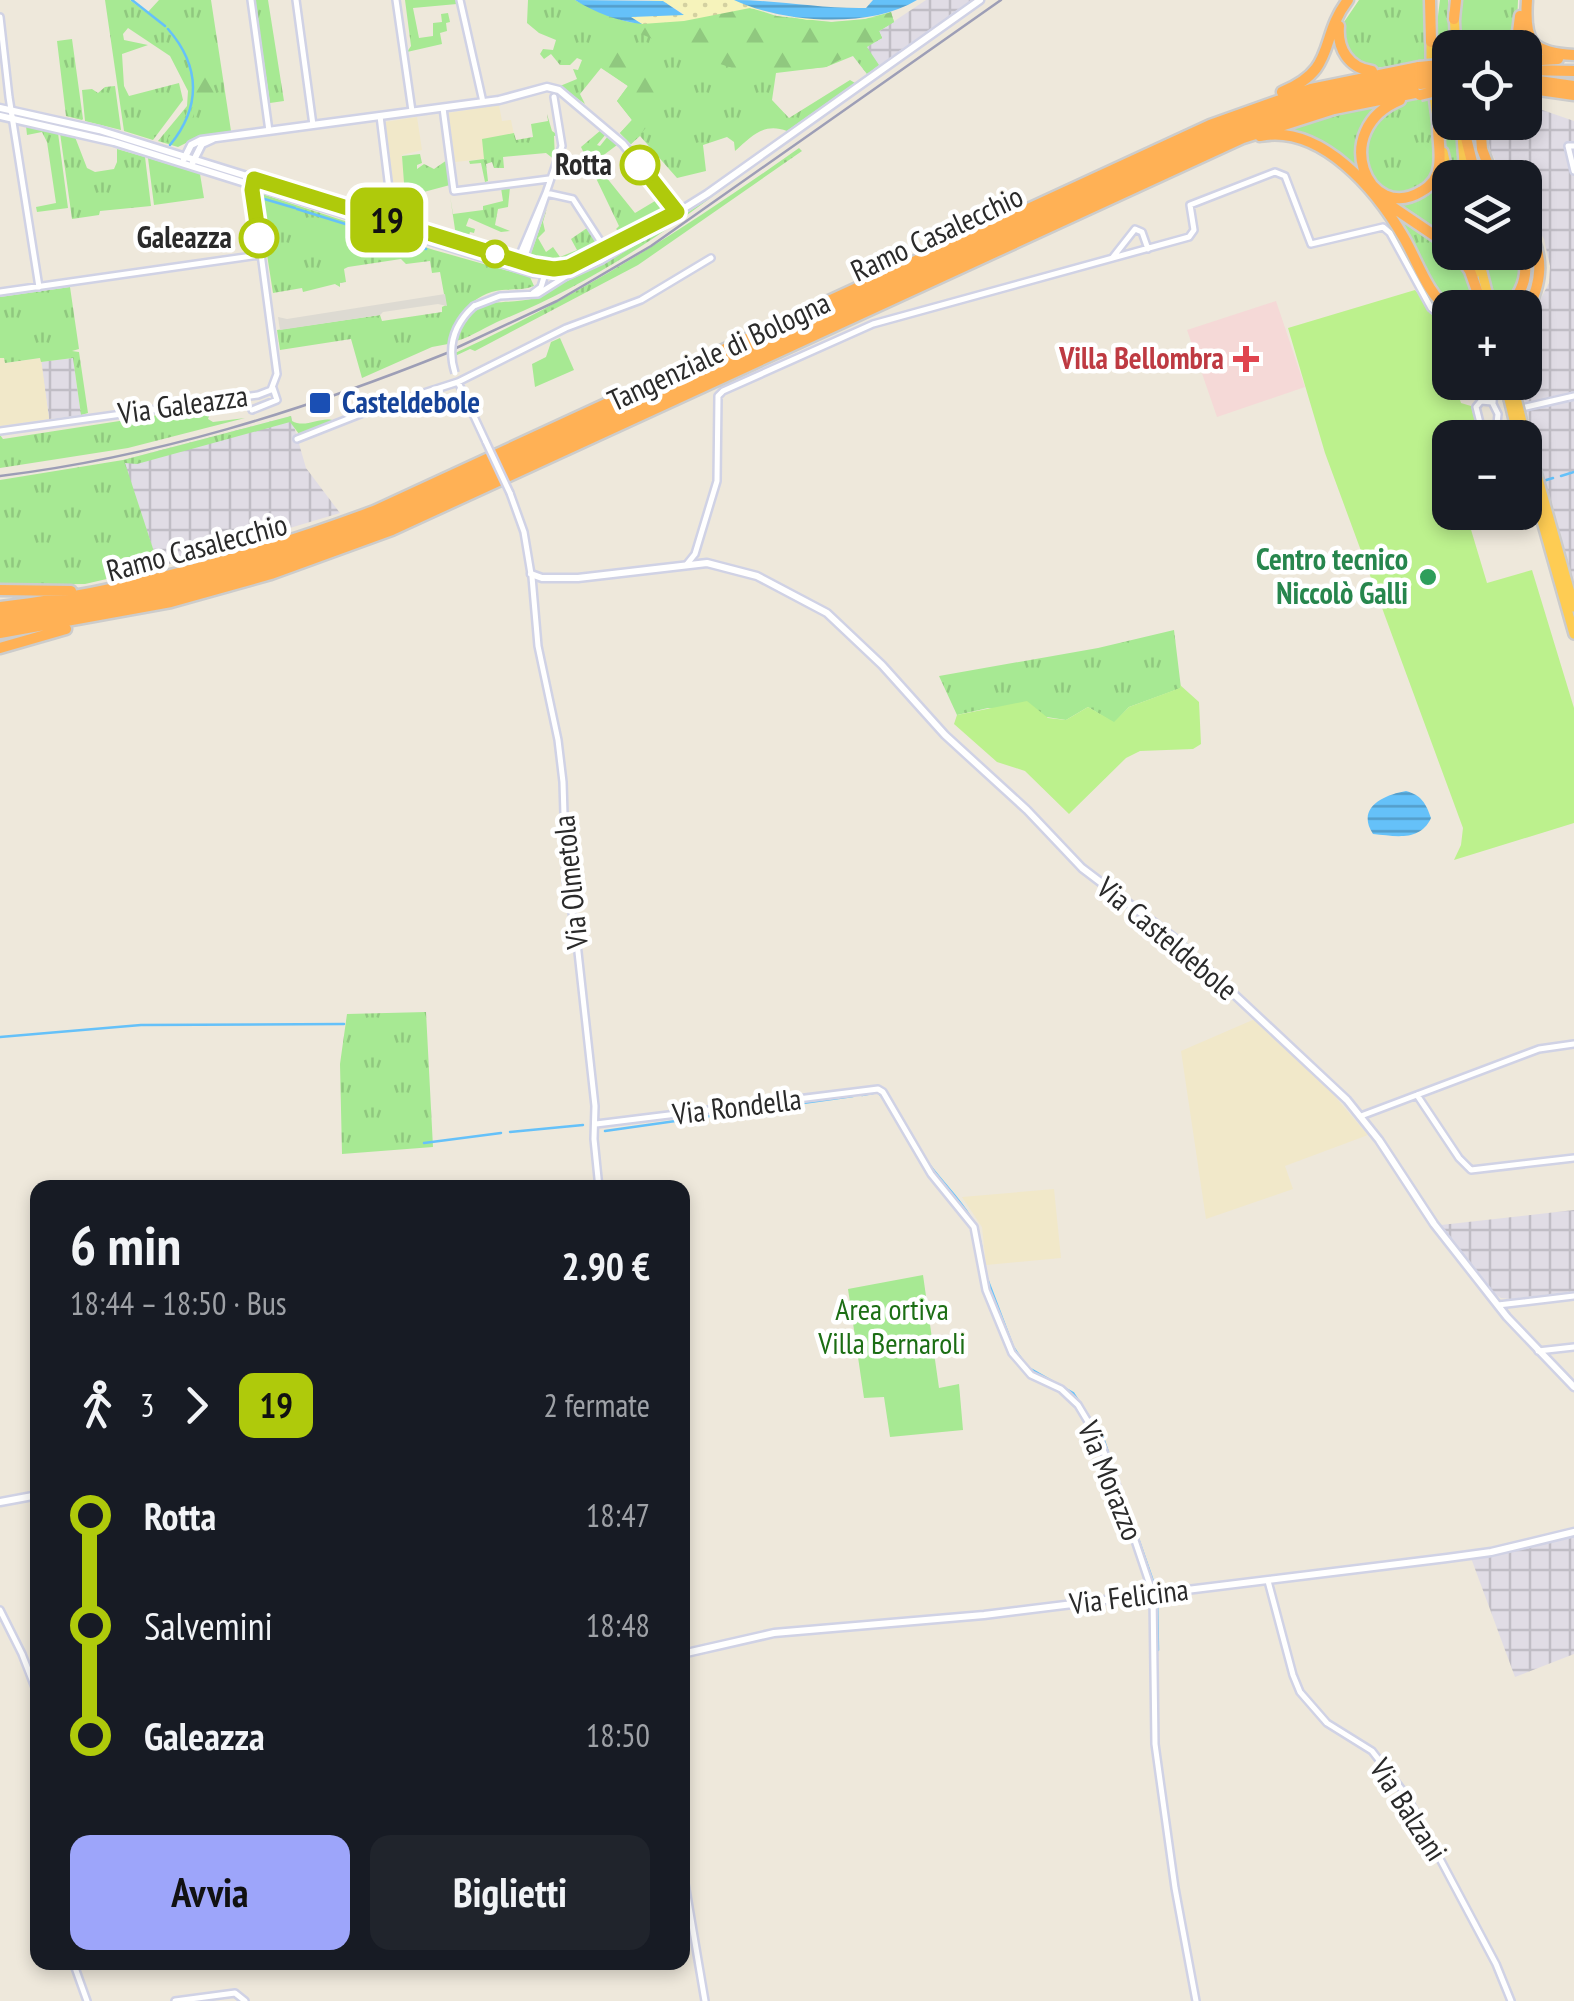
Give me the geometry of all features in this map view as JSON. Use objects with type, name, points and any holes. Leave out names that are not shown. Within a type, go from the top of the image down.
[{"type":"highway","points":[[1352,0],[1339,26],[1338,37],[1345,55],[1364,70],[1402,70]]},
{"type":"highway","points":[[1238,113],[1292,88],[1312,74],[1324,58],[1336,18],[1352,0]]},
{"type":"highway","points":[[1431,58],[1433,0]]},
{"type":"highway","points":[[1455,0],[1455,30]]},
{"type":"highway","points":[[1518,30],[1524,0]]},
{"type":"highway","points":[[1524,0],[1532,42],[1545,52],[1574,56]]},
{"type":"highway","points":[[1542,59],[1574,56]]},
{"type":"highway","name":"Tangenziale di Bologna","points":[[0,607],[171,575],[316,532],[406,497],[1238,113],[1311,89],[1402,70],[1420,83]]},
{"type":"highway","points":[[1542,71],[1574,72]]},
{"type":"highway","name":"Tangenziale di Bologna","points":[[0,632],[116,614],[241,583],[392,530],[1193,160],[1295,120],[1420,83],[1432,75]]},
{"type":"highway","name":"Ramo Casalecchio","points":[[0,624],[180,590],[344,539],[476,484],[1209,144],[1326,102],[1432,79]]},
{"type":"highway","name":"Ramo Casalecchio","points":[[0,616],[164,586],[341,532],[469,478],[1212,133],[1322,95],[1432,82]]},
{"type":"highway","points":[[1432,88],[1420,83],[1383,109],[1364,131],[1360,160],[1370,182],[1386,194],[1412,196],[1427,188],[1436,176],[1438,140]]},
{"type":"highway","points":[[1542,84],[1574,83]]},
{"type":"highway","points":[[1542,88],[1574,95]]},
{"type":"highway","points":[[1193,160],[1256,137],[1287,136],[1311,143],[1332,155],[1390,216],[1432,290]]},
{"type":"highway","points":[[1362,184],[1432,233]]},
{"type":"highway","points":[[1542,500],[1574,607]]},
{"type":"highway","points":[[1542,521],[1574,634]]},
{"type":"highway","points":[[0,590],[68,591],[171,575]]},
{"type":"highway","points":[[0,648],[116,614]]},
{"type":"street","points":[[251,0],[269,131]]},
{"type":"street","points":[[296,0],[312,125]]},
{"type":"street","points":[[396,0],[412,112]]},
{"type":"street","points":[[460,0],[484,102]]},
{"type":"street","points":[[0,112],[189,160],[551,275],[568,275],[587,268],[677,212],[980,0]]},
{"type":"street","points":[[0,17],[38,287]]},
{"type":"street","points":[[189,160],[202,144],[214,139],[484,102],[546,87],[559,90],[623,144],[677,212]]},
{"type":"street","points":[[520,262],[546,202],[549,179],[562,146],[554,96]]},
{"type":"street","points":[[443,108],[454,191],[549,179]]},
{"type":"street","points":[[380,116],[390,198]]},
{"type":"street","points":[[1574,146],[1568,146],[1574,171]]},
{"type":"street","points":[[686,564],[696,554],[717,481],[716,408],[723,392],[873,324],[1190,237],[1194,230],[1190,204],[1281,172],[1311,244],[1383,228],[1390,233],[1432,309]]},
{"type":"street","name":"Via Galeazza","points":[[0,432],[264,394],[272,388],[278,376],[253,182]]},
{"type":"street","points":[[546,194],[572,199],[606,250]]},
{"type":"street","points":[[530,294],[551,275],[659,224]]},
{"type":"street","points":[[1110,260],[1135,230],[1141,230],[1148,249]]},
{"type":"street","points":[[459,246],[520,262],[551,275]]},
{"type":"street","points":[[0,292],[260,255]]},
{"type":"street","points":[[297,439],[368,410],[458,382],[566,328],[641,300],[711,258]]},
{"type":"street","points":[[532,576],[524,532],[510,493],[454,373],[451,356],[454,334],[474,306],[500,296],[548,288],[551,275]]},
{"type":"street","points":[[252,410],[276,401],[272,388]]},
{"type":"street","points":[[1526,408],[1574,396]]},
{"type":"street","points":[[1481,401],[1493,403],[1498,414],[1495,428],[1484,428],[1476,409],[1481,401]]},
{"type":"street","points":[[1498,414],[1508,412]]},
{"type":"street","points":[[696,554],[702,563]]},
{"type":"street","name":"Via Casteldebole","points":[[532,576],[616,576],[702,563],[757,576],[814,605],[844,627],[945,735],[1027,810],[1082,868],[1182,946],[1361,1116],[1434,1224],[1498,1305],[1574,1387]]},
{"type":"street","name":"Via Olmetola","points":[[532,576],[538,646],[563,782],[566,880],[576,934],[598,1180]]},
{"type":"street","points":[[1361,1116],[1539,1049],[1574,1044]]},
{"type":"street","name":"Via Rondella","points":[[596,1124],[878,1089]]},
{"type":"street","name":"Via Morazzo","points":[[878,1089],[894,1108],[932,1174],[974,1227],[986,1290],[1012,1353],[1031,1375],[1068,1394],[1100,1440],[1153,1594],[1155,1744],[1196,2001]]},
{"type":"street","points":[[1417,1095],[1471,1170],[1574,1158]]},
{"type":"street","points":[[1498,1305],[1574,1296]]},
{"type":"street","points":[[1538,1351],[1574,1347]]},
{"type":"street","points":[[0,1502],[30,1496]]},
{"type":"street","name":"Via Felicina","points":[[690,1652],[774,1633],[984,1616],[1491,1552],[1574,1532]]},
{"type":"street","name":"Via Balzani","points":[[1268,1581],[1300,1692],[1327,1723],[1372,1751],[1406,1795],[1496,1964],[1511,2001]]},
{"type":"street","points":[[0,1610],[30,1674]]},
{"type":"street","points":[[690,1913],[705,2001]]},
{"type":"street","points":[[76,1970],[87,2001]]},
{"type":"street","points":[[175,2001],[229,1994],[245,2001]]},
{"type":"shaded area","points":[[926,0],[971,0],[867,74],[853,56],[882,37],[878,32]]},
{"type":"shaded area","points":[[499,105],[502,121],[511,120],[518,155],[455,162],[448,113]]},
{"type":"shaded area","points":[[1542,110],[1574,121],[1571,581],[1542,471],[1542,420],[1529,420],[1523,400],[1542,400],[1542,296],[1549,283],[1550,266],[1542,236],[1542,160],[1495,160],[1489,140],[1542,140]]},
{"type":"shaded area","points":[[417,117],[422,150],[402,155],[407,221],[398,219],[385,122]]},
{"type":"shaded area","points":[[445,294],[447,306],[438,304],[280,330],[278,317],[287,319]]},
{"type":"shaded area","name":"Villa Bellombra","points":[[1276,301],[1305,387],[1217,417],[1187,330]]},
{"type":"shaded area","points":[[0,358],[6,363],[41,358],[49,419],[0,426]]},
{"type":"shaded area","points":[[73,358],[81,415],[49,419],[41,362]]},
{"type":"shaded area","points":[[291,416],[306,468],[340,513],[159,567],[123,460]]},
{"type":"shaded area","points":[[1255,1019],[1319,1078],[1368,1135],[1285,1166],[1293,1189],[1206,1219],[1181,1051]]},
{"type":"shaded area","points":[[1054,1189],[1061,1258],[986,1265],[982,1227],[962,1197]]},
{"type":"shaded area","points":[[1574,1210],[1574,1291],[1511,1299],[1493,1293],[1441,1225]]},
{"type":"shaded area","points":[[1574,1537],[1574,1654],[1515,1677],[1471,1558]]},
{"type":"green space","points":[[105,0],[130,0],[147,13],[159,0],[211,0],[231,131],[202,135],[178,147],[158,141],[187,106],[188,91],[170,56],[128,28],[124,40],[148,45],[122,54],[124,86],[129,96],[179,83],[183,100],[153,140],[124,131]]},
{"type":"green space","points":[[255,0],[268,0],[284,101],[270,103]]},
{"type":"green space","points":[[405,0],[456,0],[457,4],[413,8],[419,38],[433,36],[433,23],[442,22],[441,14],[448,13],[447,31],[440,33],[442,44],[407,52],[411,46]]},
{"type":"green space","points":[[528,0],[575,0],[629,23],[777,16],[831,22],[891,12],[894,22],[879,31],[882,38],[867,47],[879,65],[867,74],[853,56],[826,67],[776,73],[772,100],[789,118],[850,80],[855,83],[787,131],[765,129],[735,151],[734,142],[727,137],[703,145],[706,171],[677,178],[640,136],[631,144],[620,133],[632,120],[617,101],[628,86],[601,68],[580,94],[585,104],[560,86],[577,79],[573,69],[578,70],[582,60],[577,58],[570,65],[560,65],[551,54],[544,59],[540,54],[543,49],[553,50],[556,40],[527,23]]},
{"type":"green space","points":[[562,0],[624,21],[647,24],[745,8],[819,22],[864,20],[891,12],[894,22],[879,31],[882,38],[826,67],[751,74],[683,52]]},
{"type":"green space","points":[[1359,0],[1427,0],[1425,58],[1434,160],[1432,173],[1411,191],[1378,188],[1362,159],[1369,127],[1404,101],[1422,98],[1419,62],[1369,69],[1346,53],[1342,25]]},
{"type":"green space","points":[[1440,0],[1448,0],[1448,30],[1437,30]]},
{"type":"green space","points":[[1459,0],[1518,0],[1514,30],[1461,30]]},
{"type":"green space","points":[[173,26],[195,49],[204,52],[204,67],[216,94],[213,99],[199,102],[189,126],[173,146],[190,113],[169,145],[168,138],[185,117],[193,91],[191,112],[194,90],[191,69],[171,29]]},
{"type":"green space","points":[[618,36],[639,51],[649,66],[674,78],[656,117],[631,144],[620,133],[632,120],[617,101],[628,86],[592,61],[597,47]]},
{"type":"green space","points":[[72,39],[82,120],[66,116],[57,41]]},
{"type":"green space","points":[[115,86],[121,130],[85,121],[82,90],[98,93]]},
{"type":"green space","points":[[1383,104],[1358,143],[1363,177],[1341,159],[1280,130]]},
{"type":"green space","points":[[547,114],[552,131],[558,135],[554,136],[555,160],[546,153],[503,157],[504,168],[494,168],[492,162],[486,164],[485,182],[481,163],[469,161],[484,159],[482,139],[514,133],[516,140],[533,137],[531,124],[548,121]]},
{"type":"green space","points":[[26,126],[58,133],[68,208],[37,212],[36,207],[56,203],[47,142],[42,132],[27,135]]},
{"type":"green space","points":[[601,130],[606,134],[597,145],[608,136],[617,145],[597,160],[598,167],[635,213],[660,198],[666,206],[663,214],[649,221],[646,218],[645,223],[623,235],[616,229],[619,226],[581,147]]},
{"type":"green space","points":[[60,133],[75,137],[87,168],[95,172],[114,169],[117,149],[145,157],[151,206],[100,211],[99,215],[72,219]]},
{"type":"green space","points":[[1445,140],[1459,140],[1461,160],[1449,160]]},
{"type":"green space","points":[[799,148],[802,151],[638,265],[475,351],[470,349],[455,356],[632,259]]},
{"type":"green space","points":[[420,154],[422,163],[417,169],[424,164],[434,169],[447,160],[450,185],[420,193],[424,205],[418,217],[427,219],[423,226],[400,219],[395,184],[404,183],[402,156]]},
{"type":"green space","points":[[148,158],[200,174],[204,198],[154,205]]},
{"type":"green space","points":[[729,184],[592,276],[456,341],[469,314],[478,308],[543,295],[648,238]]},
{"type":"green space","points":[[1432,186],[1432,231],[1385,198],[1415,197]]},
{"type":"green space","points":[[510,187],[508,207],[498,209],[495,225],[510,231],[501,232],[469,218],[466,226],[475,229],[474,233],[470,232],[468,240],[456,236],[450,196],[453,214],[483,210],[483,206],[503,201],[501,188]]},
{"type":"green space","points":[[262,194],[530,277],[534,286],[482,296],[460,316],[448,344],[432,347],[362,378],[351,339],[280,350],[277,330],[380,315],[382,321],[442,312],[446,305],[440,272],[432,273],[430,261],[406,264],[401,259],[348,267],[344,269],[346,282],[340,283],[340,287],[335,284],[303,292],[302,288],[273,293],[258,197]]},
{"type":"green space","points":[[547,208],[545,231],[538,238],[546,252],[553,247],[560,257],[577,250],[571,239],[587,228],[599,248],[565,262],[529,259]]},
{"type":"green space","points":[[1390,209],[1432,238],[1432,270],[1466,270],[1472,290],[1436,290]]},
{"type":"green space","points":[[331,224],[340,230],[345,226],[421,250],[338,248],[330,237]]},
{"type":"green space","points":[[1487,270],[1520,270],[1517,290],[1492,290]]},
{"type":"green space","points":[[70,287],[79,349],[72,351],[79,352],[88,413],[81,415],[73,358],[5,363],[0,358],[0,297]]},
{"type":"green space","name":"Centro tecnico Niccolò Galli","points":[[1415,290],[1432,310],[1432,400],[1460,400],[1471,406],[1475,420],[1432,420],[1432,530],[1471,530],[1487,583],[1532,570],[1574,708],[1574,823],[1454,860],[1463,828],[1325,453],[1288,328]]},
{"type":"green space","points":[[560,338],[574,370],[535,387],[532,364],[546,357],[551,342]]},
{"type":"green space","points":[[236,403],[237,407],[211,411],[208,419],[213,422],[245,418],[128,448],[0,468],[0,435],[3,439]]},
{"type":"green space","points":[[291,416],[297,423],[335,421],[299,434],[290,422],[137,464],[125,463],[159,567],[85,584],[0,585],[0,480],[123,460]]},
{"type":"green space","points":[[1174,630],[1181,688],[1129,707],[1114,723],[1088,707],[1066,720],[988,708],[957,715],[939,676],[1098,648]]},
{"type":"green space","points":[[1180,685],[1199,702],[1201,744],[1193,749],[1140,751],[1126,758],[1069,814],[1025,771],[997,762],[954,724],[957,715],[1027,701],[1048,718],[1066,720],[1088,707],[1114,722],[1129,707]]},
{"type":"green space","points":[[426,1012],[433,1147],[342,1154],[340,1064],[347,1014]]},
{"type":"green space","name":"Area ortiva Villa Bernaroli","points":[[923,1275],[939,1388],[959,1384],[963,1430],[890,1437],[884,1397],[864,1398],[848,1289]]},
{"type":"sand","points":[[647,0],[734,0],[799,17],[877,17],[807,20],[750,8],[684,21],[642,24],[630,17],[683,13],[663,2]]},
{"type":"water","points":[[575,0],[663,1],[684,15],[631,17],[642,24],[607,16]]},
{"type":"water","points":[[734,0],[866,8],[873,0],[917,0],[875,15],[826,19],[777,14]]},
{"type":"water","points":[[1406,791],[1425,804],[1431,818],[1426,826],[1406,836],[1373,834],[1368,817],[1374,804]]},
{"type":"waterway","points":[[132,0],[165,26]]},
{"type":"waterway","points":[[168,29],[187,58],[193,87],[187,116],[170,145]]},
{"type":"waterway","points":[[261,198],[295,208]]},
{"type":"waterway","points":[[297,209],[426,249]]},
{"type":"waterway","points":[[1561,476],[1574,472]]},
{"type":"waterway","points":[[1543,481],[1553,478]]},
{"type":"waterway","points":[[0,1037],[141,1025],[344,1024]]},
{"type":"waterway","points":[[862,1095],[878,1092],[884,1099]]},
{"type":"waterway","points":[[605,1131],[853,1096]]},
{"type":"waterway","points":[[898,1123],[910,1144]]},
{"type":"waterway","points":[[510,1132],[583,1125]]},
{"type":"waterway","points":[[424,1143],[501,1133]]},
{"type":"waterway","points":[[925,1159],[969,1215],[982,1254]]},
{"type":"waterway","points":[[986,1276],[1013,1347],[1022,1360]]},
{"type":"waterway","points":[[1027,1367],[1073,1393],[1103,1438],[1156,1590]]},
{"type":"waterway","points":[[1157,1599],[1158,1650]]},
{"type":"railway","points":[[454,349],[557,301],[651,246],[1001,0]]},
{"type":"railway","points":[[0,476],[115,457],[227,429],[338,394],[447,353]]},
{"type":"bus line","name":"19","points":[[259,238],[254,179],[534,266],[569,267],[677,212],[640,165]]},
{"type":"place","name":"Rotta","points":[[640,165]]},
{"type":"place","name":"Galeazza","points":[[259,238]]},
{"type":"place","name":"Villa Bellombra","points":[[1246,359]]},
{"type":"place","name":"Casteldebole","points":[[320,403]]},
{"type":"place","name":"Centro tecnico Niccolò Galli","points":[[1428,577]]}]
